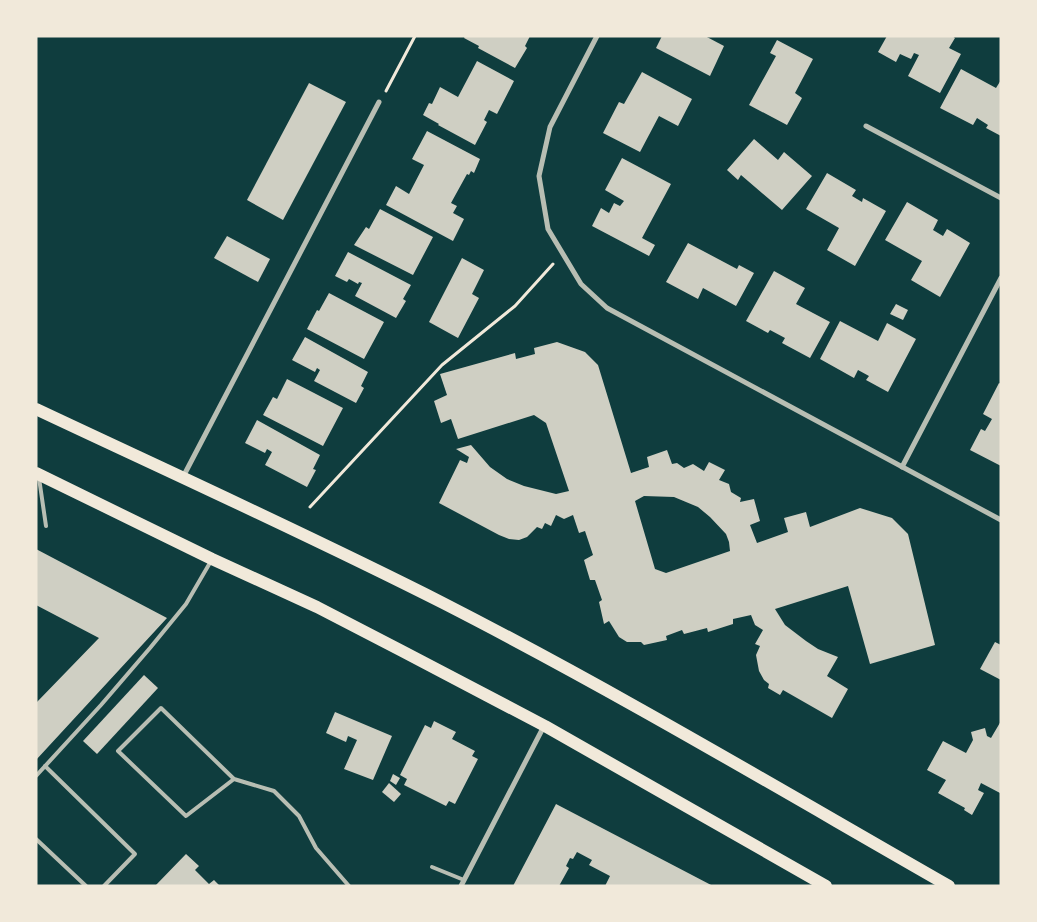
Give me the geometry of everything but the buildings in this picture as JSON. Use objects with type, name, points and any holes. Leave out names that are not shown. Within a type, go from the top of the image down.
[{"type":"main road","points":[[36,409],[426,594],[522,644],[637,706],[949,886]]},
{"type":"main road","points":[[37,473],[212,559],[326,611],[544,726],[808,878],[826,886]]},
{"type":"street","points":[[598,36],[550,127],[539,176],[548,229],[581,284],[607,308],[1001,520]]},
{"type":"street","points":[[182,478],[379,102]]},
{"type":"street","points":[[866,126],[1001,198]]},
{"type":"street","points":[[902,467],[1001,278]]},
{"type":"street","points":[[461,886],[544,726]]},
{"type":"lane","points":[[37,473],[46,526]]},
{"type":"lane","points":[[36,776],[162,634],[186,604],[212,559]]},
{"type":"lane","points":[[234,779],[186,816],[118,751],[161,708],[234,779],[274,792],[299,816],[316,848],[349,886]]},
{"type":"lane","points":[[45,766],[135,854],[104,886]]},
{"type":"lane","points":[[36,839],[86,886]]},
{"type":"lane","points":[[432,867],[464,880]]},
{"type":"path","points":[[379,102],[415,36]]},
{"type":"path","points":[[310,507],[442,365],[515,306],[552,264],[563,256]]}]
